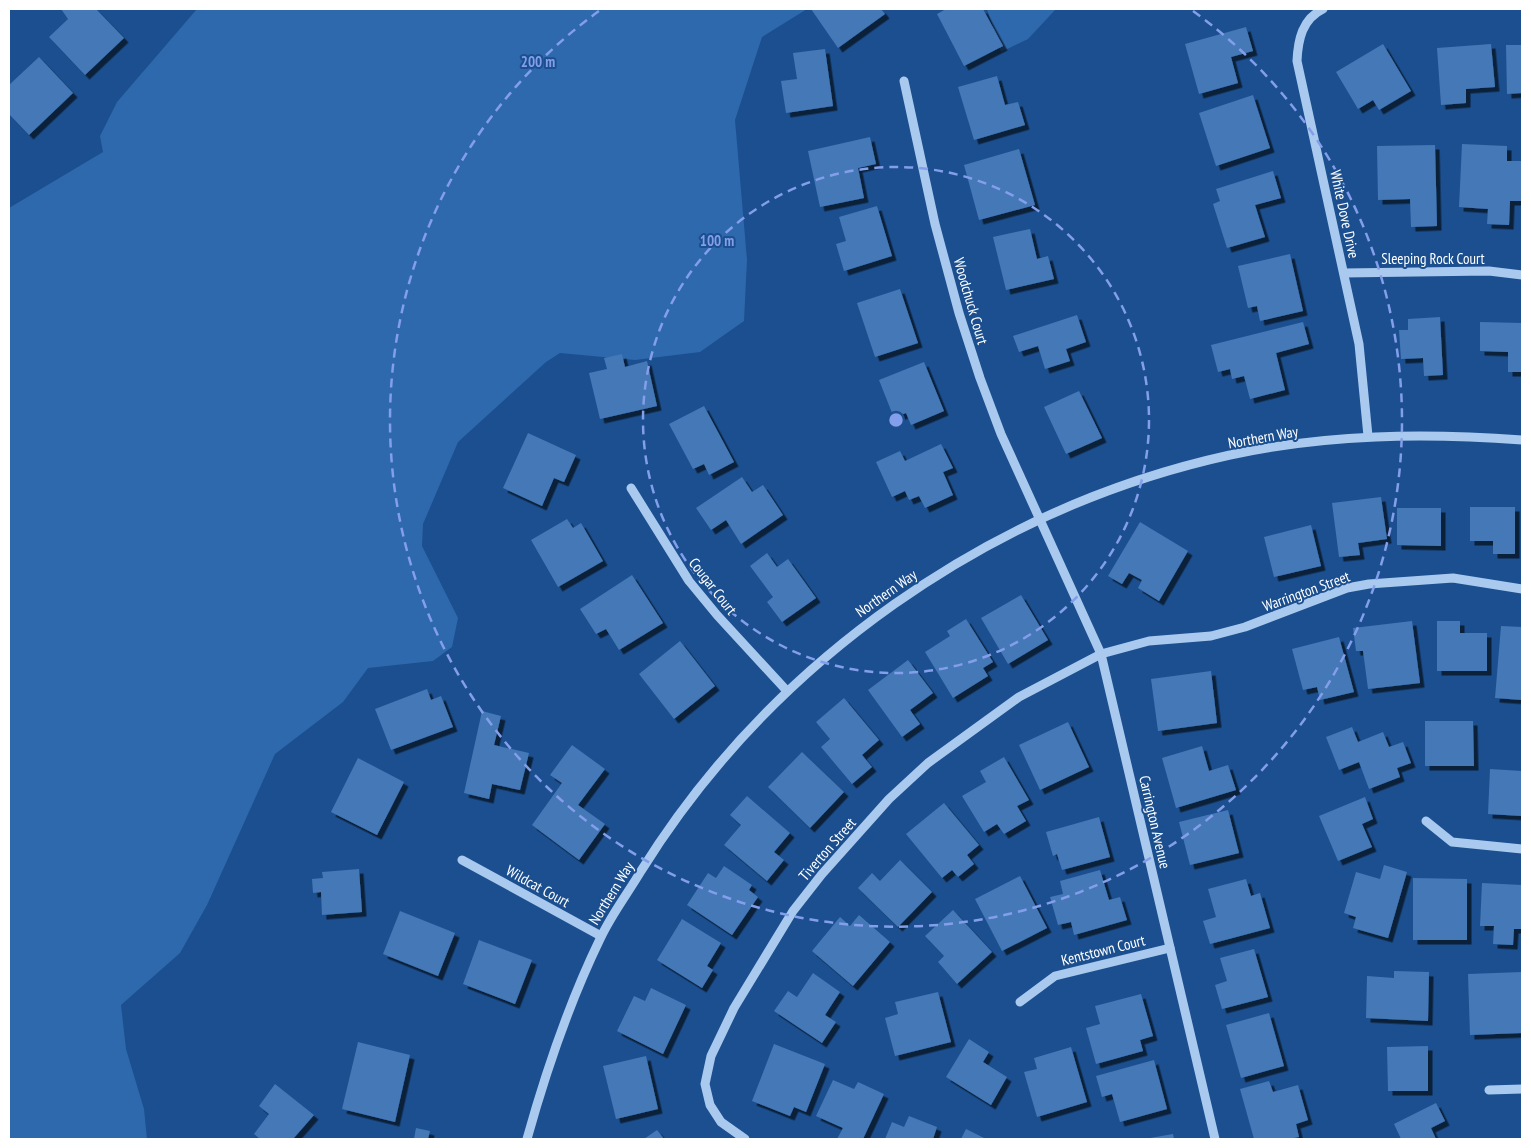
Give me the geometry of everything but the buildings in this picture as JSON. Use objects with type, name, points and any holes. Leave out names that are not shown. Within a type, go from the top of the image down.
[{"type":"street","name":"White Dove Drive","points":[[1323,9],[1307,22],[1298,38],[1297,61],[1344,273],[1364,377],[1368,436]]},
{"type":"street","name":"Woodchuck Court","points":[[904,81],[935,224],[959,313],[1001,434],[1040,521]]},
{"type":"street","name":"Sleeping Rock Court","points":[[1344,273],[1489,271],[1522,275]]},
{"type":"street","name":"Northern Way","points":[[527,1139],[544,1077],[601,936],[682,808],[727,753],[787,692],[864,624],[923,584],[977,552],[1040,521],[1112,490],[1174,469],[1233,455],[1368,436],[1451,435],[1522,440]]},
{"type":"street","name":"Cougar Court","points":[[631,488],[689,581],[717,615],[787,692]]},
{"type":"street","name":"Carrington Avenue","points":[[1040,521],[1101,654],[1215,1139]]},
{"type":"street","name":"Warrington Street","points":[[1101,654],[1149,642],[1211,636],[1245,627],[1347,588],[1369,584],[1452,578],[1522,589]]},
{"type":"street","name":"Tiverton Street","points":[[745,1139],[721,1122],[710,1105],[705,1084],[710,1056],[734,1008],[793,911],[822,874],[889,799],[928,763],[1019,697],[1101,654]]},
{"type":"street","points":[[1426,821],[1452,842],[1522,849]]},
{"type":"street","name":"Wildcat Court","points":[[462,860],[601,936]]},
{"type":"street","name":"Kentstown Court","points":[[1020,1002],[1055,976],[1170,948]]},
{"type":"street","points":[[1489,1090],[1522,1088]]},
{"type":"shaded area","points":[[197,9],[807,9],[762,37],[735,120],[747,260],[744,321],[700,352],[635,360],[560,353],[546,362],[458,442],[423,524],[422,546],[458,618],[452,647],[433,661],[368,668],[343,702],[275,754],[207,905],[180,953],[121,1005],[126,1049],[144,1109],[147,1139],[9,1139],[9,208],[103,152],[100,136],[117,102]]},
{"type":"shaded area","points":[[987,9],[1056,9],[1028,39],[1001,52]]}]
